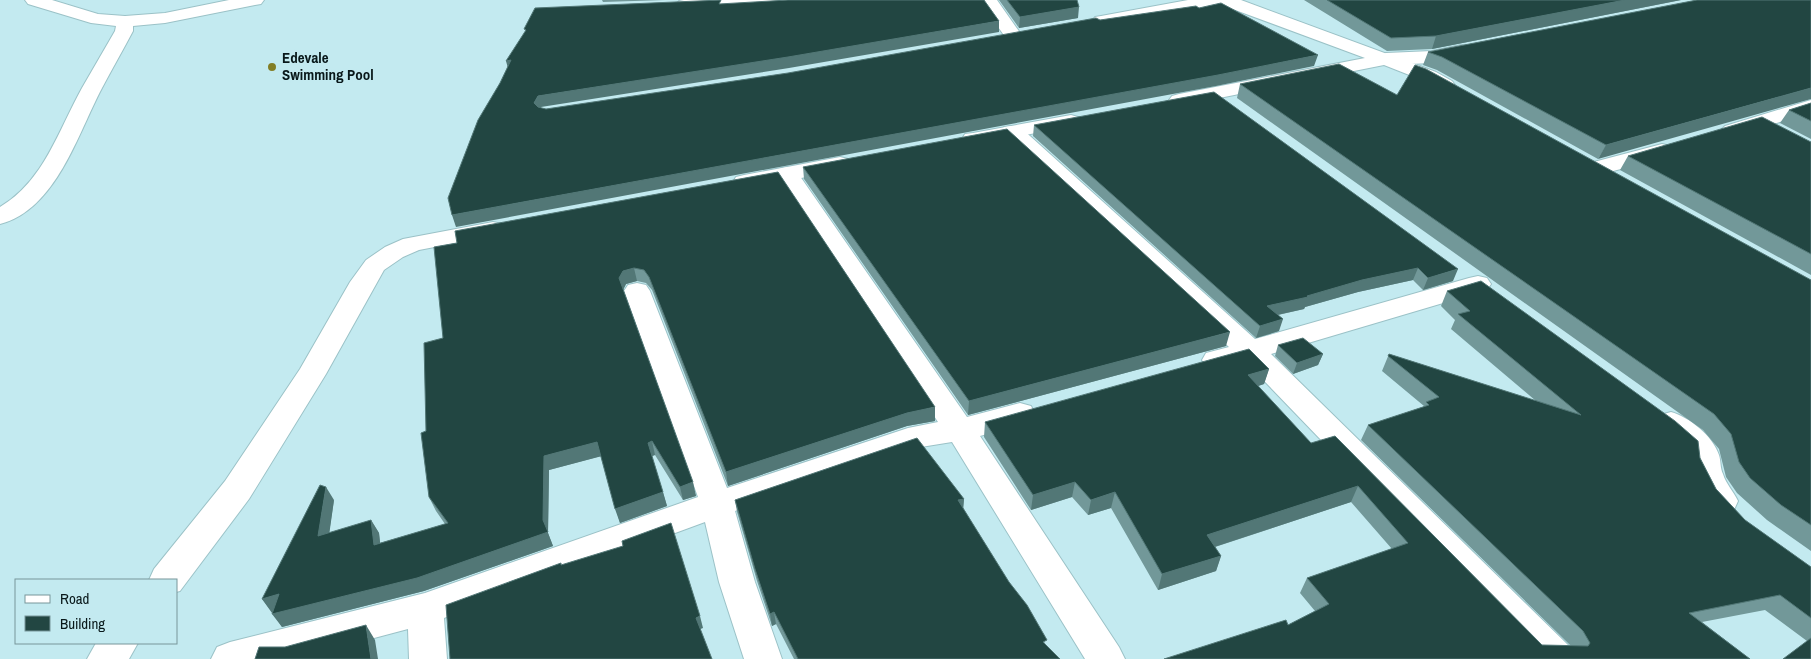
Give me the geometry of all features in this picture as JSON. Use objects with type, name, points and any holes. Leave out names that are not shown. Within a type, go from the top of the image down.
[{"type":"street","points":[[34,0],[97,19],[125,21],[166,18],[255,0]]},
{"type":"street","points":[[672,6],[811,0]]},
{"type":"street","points":[[988,0],[1014,37]]},
{"type":"street","points":[[1082,24],[1216,0]]},
{"type":"street","points":[[1225,0],[1429,76],[1463,95]]},
{"type":"street","points":[[0,217],[39,188],[51,171],[92,88],[124,31],[125,21]]},
{"type":"street","points":[[995,40],[1034,33]]},
{"type":"street","points":[[1153,105],[1386,59],[1432,57],[1479,48]]},
{"type":"street","points":[[1216,94],[1240,111]]},
{"type":"street","points":[[1712,136],[1811,106]]},
{"type":"street","points":[[946,144],[1097,116]]},
{"type":"street","points":[[1758,123],[1782,136]]},
{"type":"street","points":[[1012,132],[1251,351],[1557,659]]},
{"type":"street","points":[[1624,183],[1590,164],[1685,144]]},
{"type":"street","points":[[721,186],[862,159]]},
{"type":"street","points":[[787,174],[960,430],[1106,659]]},
{"type":"street","points":[[168,579],[237,490],[312,374],[363,282],[375,265],[394,252],[412,244],[510,226]]},
{"type":"street","points":[[1185,369],[1251,351],[1476,282]]},
{"type":"street","points":[[637,291],[717,504],[736,582],[763,659]]},
{"type":"street","points":[[230,659],[425,609],[717,504],[919,436],[960,430],[1044,407]]},
{"type":"street","points":[[1652,410],[1696,444],[1703,454],[1706,473],[1716,495],[1745,524]]},
{"type":"street","points":[[425,609],[428,659]]},
{"type":"street","points":[[106,659],[117,644]]},
{"type":"building","points":[[721,0],[719,4],[788,0],[984,0],[999,21],[788,57],[538,96],[534,103],[538,107],[546,109],[788,73],[1096,18],[1100,20],[1196,6],[1199,8],[1221,3],[1318,55],[452,215],[448,198],[478,120],[500,83],[511,60],[506,61],[526,30],[524,29],[535,8]]},
{"type":"building","points":[[1007,0],[1077,0],[1079,7],[1020,17]]},
{"type":"building","points":[[1327,0],[1625,0],[1436,36],[1391,38]]},
{"type":"building","points":[[1697,0],[1811,0],[1811,88],[1606,145],[1442,57],[1428,52]]},
{"type":"building","points":[[1339,64],[1397,95],[1415,65],[1426,69],[1811,280],[1811,525],[1781,505],[1750,478],[1739,462],[1731,434],[1714,414],[1240,84]]},
{"type":"building","points":[[1214,92],[1458,269],[1428,278],[1418,268],[1362,280],[1308,297],[1267,306],[1283,319],[1260,326],[1034,125]]},
{"type":"building","points":[[1811,103],[1811,121],[1789,110]]},
{"type":"building","points":[[1762,117],[1811,142],[1811,254],[1628,156]]},
{"type":"building","points":[[1007,129],[1230,332],[969,401],[803,167]]},
{"type":"building","points":[[778,172],[935,407],[907,413],[726,472],[649,277],[644,270],[634,268],[623,271],[619,278],[693,482],[680,487],[652,441],[648,443],[663,492],[615,509],[597,442],[544,456],[543,520],[548,532],[417,578],[272,614],[279,594],[262,599],[320,485],[326,487],[318,536],[371,520],[374,545],[448,523],[429,497],[421,433],[426,431],[424,343],[443,338],[434,247],[457,243],[455,231]]},
{"type":"building","points":[[1481,281],[1675,421],[1698,441],[1700,458],[1716,489],[1745,520],[1811,567],[1811,618],[1780,595],[1689,613],[1750,659],[1164,659],[1286,620],[1288,625],[1329,604],[1307,578],[1408,543],[1358,486],[1207,535],[1221,556],[1162,574],[1115,492],[1091,500],[1075,482],[1033,495],[985,422],[1249,349],[1269,369],[1248,375],[1311,443],[1335,436],[1542,645],[1588,646],[1590,643],[1583,631],[1368,425],[1429,405],[1426,402],[1439,397],[1388,356],[1389,354],[1581,415],[1458,314],[1470,311],[1447,291]]},
{"type":"building","points":[[1303,338],[1323,354],[1297,363],[1278,345]]},
{"type":"building","points":[[917,438],[964,499],[958,500],[1009,582],[1027,605],[1047,640],[1043,642],[1060,659],[798,659],[774,612],[770,614],[735,500]]},
{"type":"building","points":[[671,523],[700,616],[696,618],[712,659],[450,659],[446,605],[561,563],[561,565],[623,546],[622,541]]},
{"type":"building","points":[[366,625],[371,659],[255,659],[259,647],[285,647]]},
{"type":"building","points":[[1811,638],[1811,659],[1783,659]]},
{"type":"place","name":"Edevale Swimming Pool","points":[[272,67]]}]
